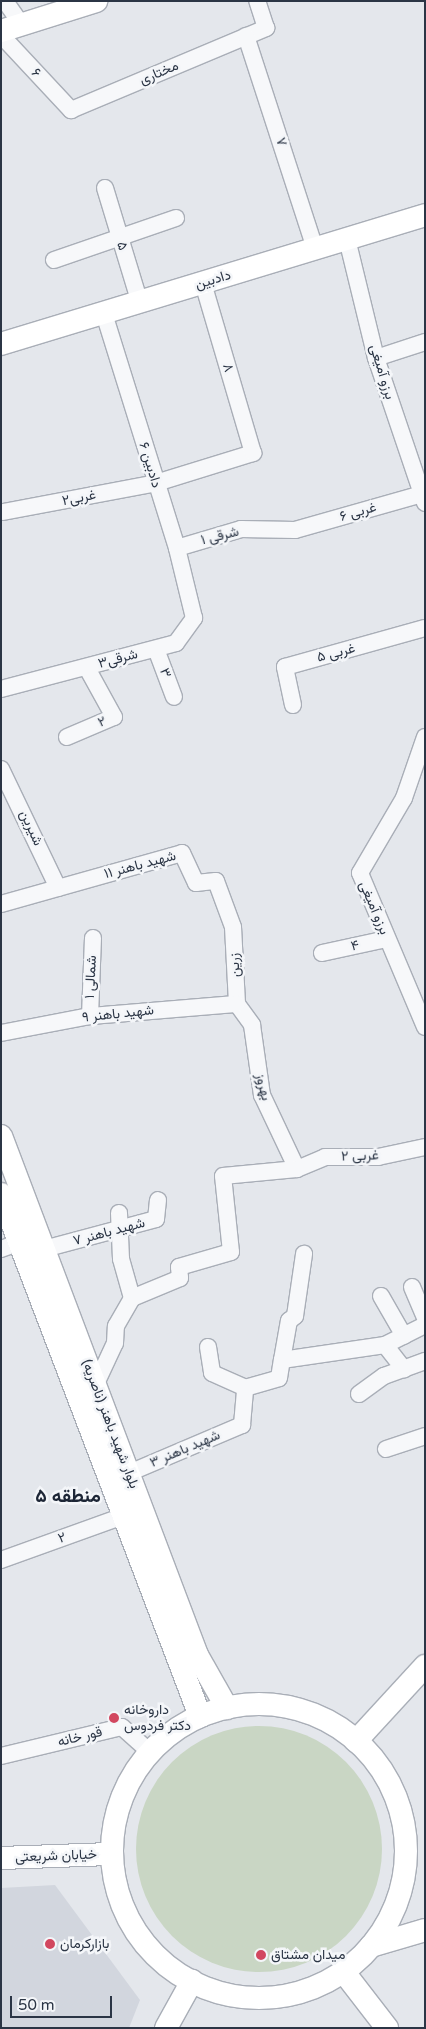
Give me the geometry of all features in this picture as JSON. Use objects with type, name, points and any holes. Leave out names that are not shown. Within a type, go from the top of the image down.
[{"type":"main road","points":[[11,28],[96,1]]},
{"type":"main road","name":"دادبین","points":[[1,344],[425,215]]},
{"type":"main road","name":"بلوار شهید باهنر (ناصریه)","points":[[1,1136],[7,1190],[10,1245],[123,1516],[200,1716]]},
{"type":"main road","name":"بلوار شهید باهنر (ناصریه)","points":[[7,1190],[44,1249],[197,1656],[227,1708]]},
{"type":"main road","points":[[356,1741],[425,1666]]},
{"type":"main road","points":[[263,1704],[298,1710],[331,1724],[356,1741],[391,1787],[406,1838],[400,1892],[371,1946],[343,1971],[310,1988],[274,1997],[236,1996],[192,1981],[159,1958],[132,1925],[116,1884],[112,1854],[122,1796],[150,1752],[200,1716],[227,1708],[263,1704]]},
{"type":"main road","name":"خیابان شریعتی","points":[[1,1858],[112,1854]]},
{"type":"main road","points":[[371,1946],[425,1930]]},
{"type":"main road","points":[[343,1971],[387,2028]]},
{"type":"main road","points":[[166,2028],[192,1981]]},
{"type":"street","points":[[5,1],[11,28]]},
{"type":"street","points":[[246,36],[266,28],[258,1]]},
{"type":"street","name":"۶","points":[[1,35],[71,110]]},
{"type":"street","name":"مختاری","points":[[71,110],[246,36]]},
{"type":"street","name":"۷","points":[[246,36],[315,248]]},
{"type":"street","name":"۵","points":[[105,188],[140,303]]},
{"type":"street","points":[[54,260],[118,234],[176,218]]},
{"type":"street","name":"برزو آمیغی","points":[[347,239],[376,358],[423,498]]},
{"type":"street","name":"۸","points":[[203,283],[253,453]]},
{"type":"street","name":"دادبین ۶","points":[[104,314],[177,548],[194,618]]},
{"type":"street","points":[[376,358],[425,342]]},
{"type":"street","name":"غربی۲","points":[[3,512],[156,483],[253,453]]},
{"type":"street","name":"۶ غربی","points":[[295,530],[423,498]]},
{"type":"street","name":"۱ شرقی","points":[[177,548],[241,530],[295,530]]},
{"type":"street","name":"شرقی۳","points":[[1,689],[29,679],[87,668],[176,643],[194,618]]},
{"type":"street","name":"۵ غربی","points":[[293,705],[285,667],[425,628]]},
{"type":"street","name":"۳","points":[[156,649],[174,697]]},
{"type":"street","name":"۲","points":[[68,737],[114,717],[87,668]]},
{"type":"street","name":"برزو آمیغی","points":[[424,739],[404,798],[360,873],[425,1027]]},
{"type":"street","name":"شیرین","points":[[1,769],[58,888]]},
{"type":"street","name":"شهید باهنر ۱۱","points":[[1,904],[182,853],[196,883],[216,881],[233,927]]},
{"type":"street","name":"زرین","points":[[233,927],[237,1004]]},
{"type":"street","name":"۱ شمالی","points":[[90,1016],[93,938]]},
{"type":"street","name":"۴","points":[[322,953],[387,939]]},
{"type":"street","name":"شهید باهنر ۹","points":[[1,1033],[90,1016],[237,1004]]},
{"type":"street","name":"بهروز","points":[[237,1004],[252,1025],[262,1095],[297,1169]]},
{"type":"street","name":"۲ غربی","points":[[132,1298],[180,1278],[179,1267],[231,1252],[222,1176],[297,1169],[325,1157],[378,1157],[425,1147]]},
{"type":"street","name":"شهید باهنر ۷","points":[[44,1249],[156,1219],[158,1200]]},
{"type":"street","points":[[95,1386],[115,1344],[116,1326],[132,1298],[119,1230],[119,1213]]},
{"type":"street","points":[[208,1347],[212,1373],[245,1388],[279,1378],[289,1321],[296,1316],[304,1254]]},
{"type":"street","points":[[412,1287],[425,1317]]},
{"type":"street","points":[[381,1296],[404,1336]]},
{"type":"street","points":[[282,1360],[385,1345],[425,1326]]},
{"type":"street","points":[[385,1345],[404,1369]]},
{"type":"street","points":[[359,1394],[404,1369],[425,1361]]},
{"type":"street","name":"شهید باهنر ۳","points":[[129,1473],[242,1425],[245,1388]]},
{"type":"street","points":[[386,1449],[425,1436]]},
{"type":"street","name":"۲","points":[[1,1560],[123,1516]]},
{"type":"street","name":"قور خانه","points":[[1,1756],[122,1727],[150,1752]]},
{"type":"shaded area","name":"بازارکرمان","points":[[55,1885],[140,2000],[129,2028],[1,2028],[1,1888]]},
{"type":"green space","points":[[271,1726],[295,1731],[317,1740],[328,1746],[346,1762],[362,1780],[373,1802],[380,1825],[382,1849],[380,1873],[373,1896],[362,1918],[346,1936],[328,1952],[295,1967],[271,1972],[247,1972],[223,1967],[190,1952],[156,1918],[145,1896],[138,1873],[136,1837],[141,1813],[156,1780],[190,1746],[212,1735],[235,1728]]},
{"type":"place","name":"داروخانه دکتر فردوس","points":[[114,1718]]},
{"type":"place","name":"بازارکرمان","points":[[50,1944]]},
{"type":"place","name":"ميدان مشتاق","points":[[261,1955]]},
{"type":"district","name":"منطقه ۵","points":[[68,1497]]}]
